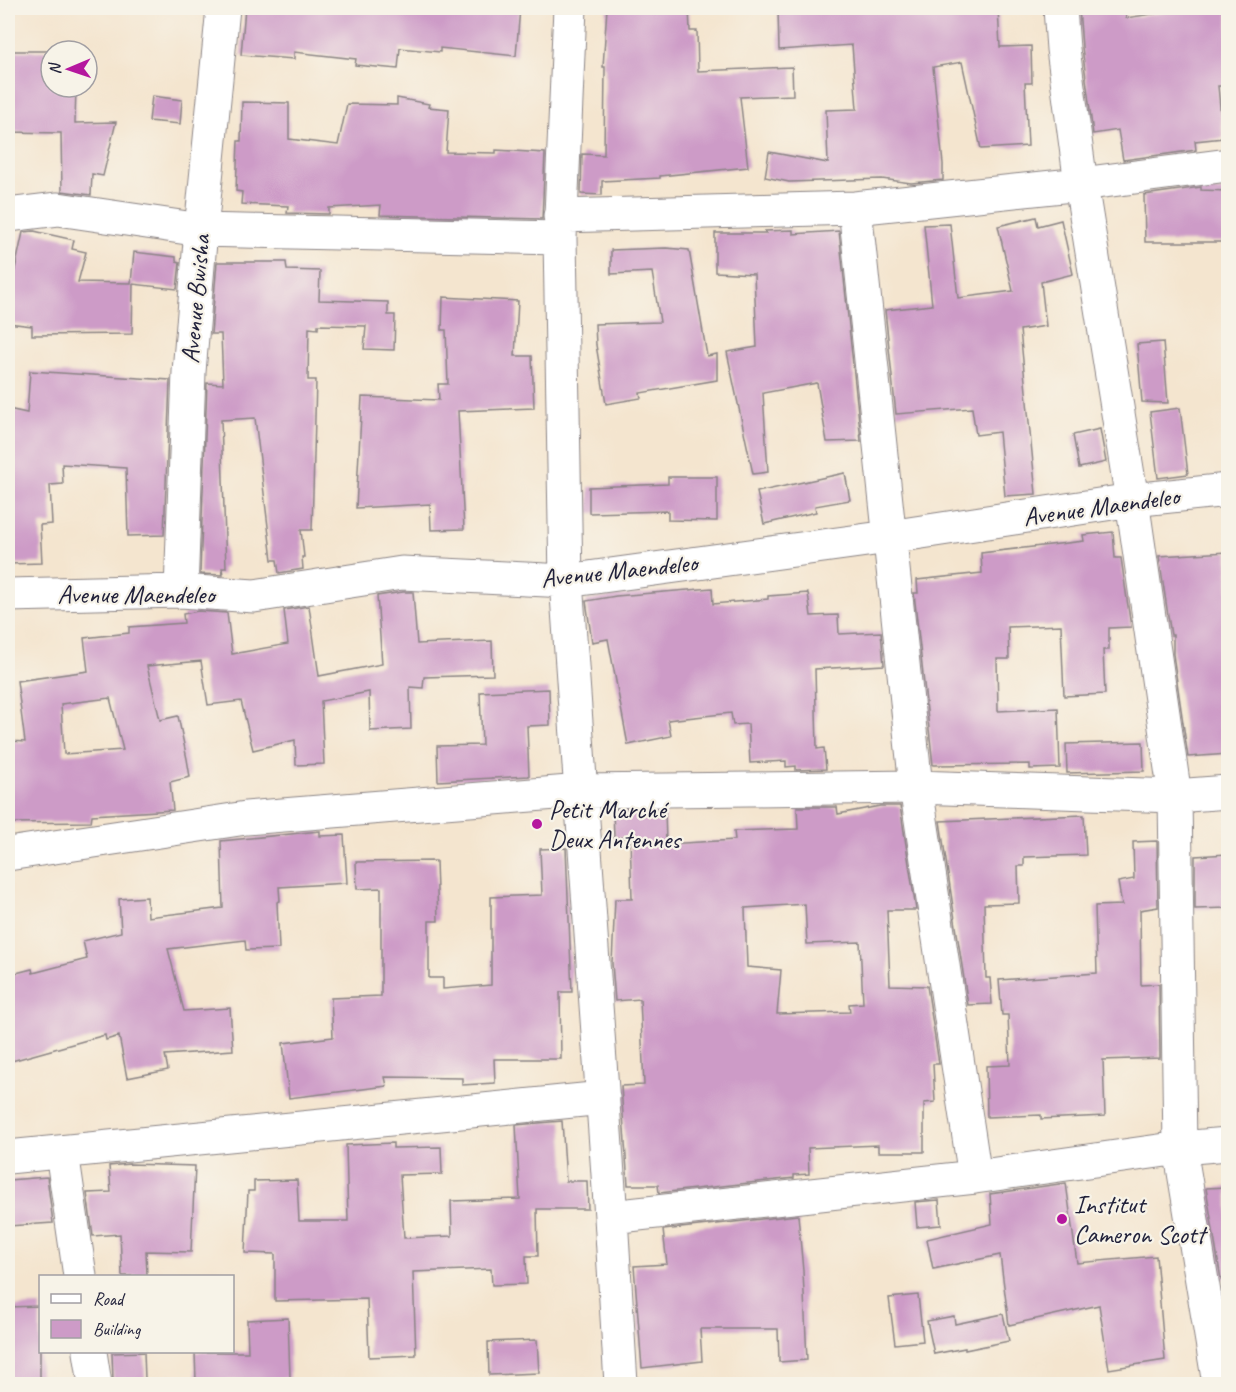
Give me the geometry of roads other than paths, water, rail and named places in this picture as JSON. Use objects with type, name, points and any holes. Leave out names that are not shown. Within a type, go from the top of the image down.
[{"type":"street","name":"Avenue Bwisha","points":[[181,591],[188,394],[201,230],[223,8]]},
{"type":"street","points":[[570,8],[560,227],[566,580],[621,1384]]},
{"type":"street","points":[[1060,8],[1063,49],[1081,184],[1132,500],[1175,796],[1180,1148],[1219,1384]]},
{"type":"street","points":[[8,215],[58,209],[201,230],[560,227],[855,208],[1081,184],[1228,165]]},
{"type":"street","points":[[855,208],[916,787],[975,1177]]},
{"type":"street","name":"Avenue Maendeleo","points":[[8,596],[181,591],[254,596],[390,573],[566,580],[889,537],[1132,500],[1228,490]]},
{"type":"street","points":[[8,854],[246,818],[581,791],[916,787],[1175,796],[1228,792]]},
{"type":"street","points":[[8,1157],[603,1098]]},
{"type":"street","points":[[611,1217],[975,1177],[1180,1148],[1228,1144]]},
{"type":"street","points":[[62,1152],[80,1275]]},
{"type":"street","points":[[90,1353],[95,1384]]},
{"type":"place","name":"Petit Marché Deux Antennes","points":[[537,824]]},
{"type":"place","name":"Institut Cameron Scott","points":[[1062,1219]]}]
